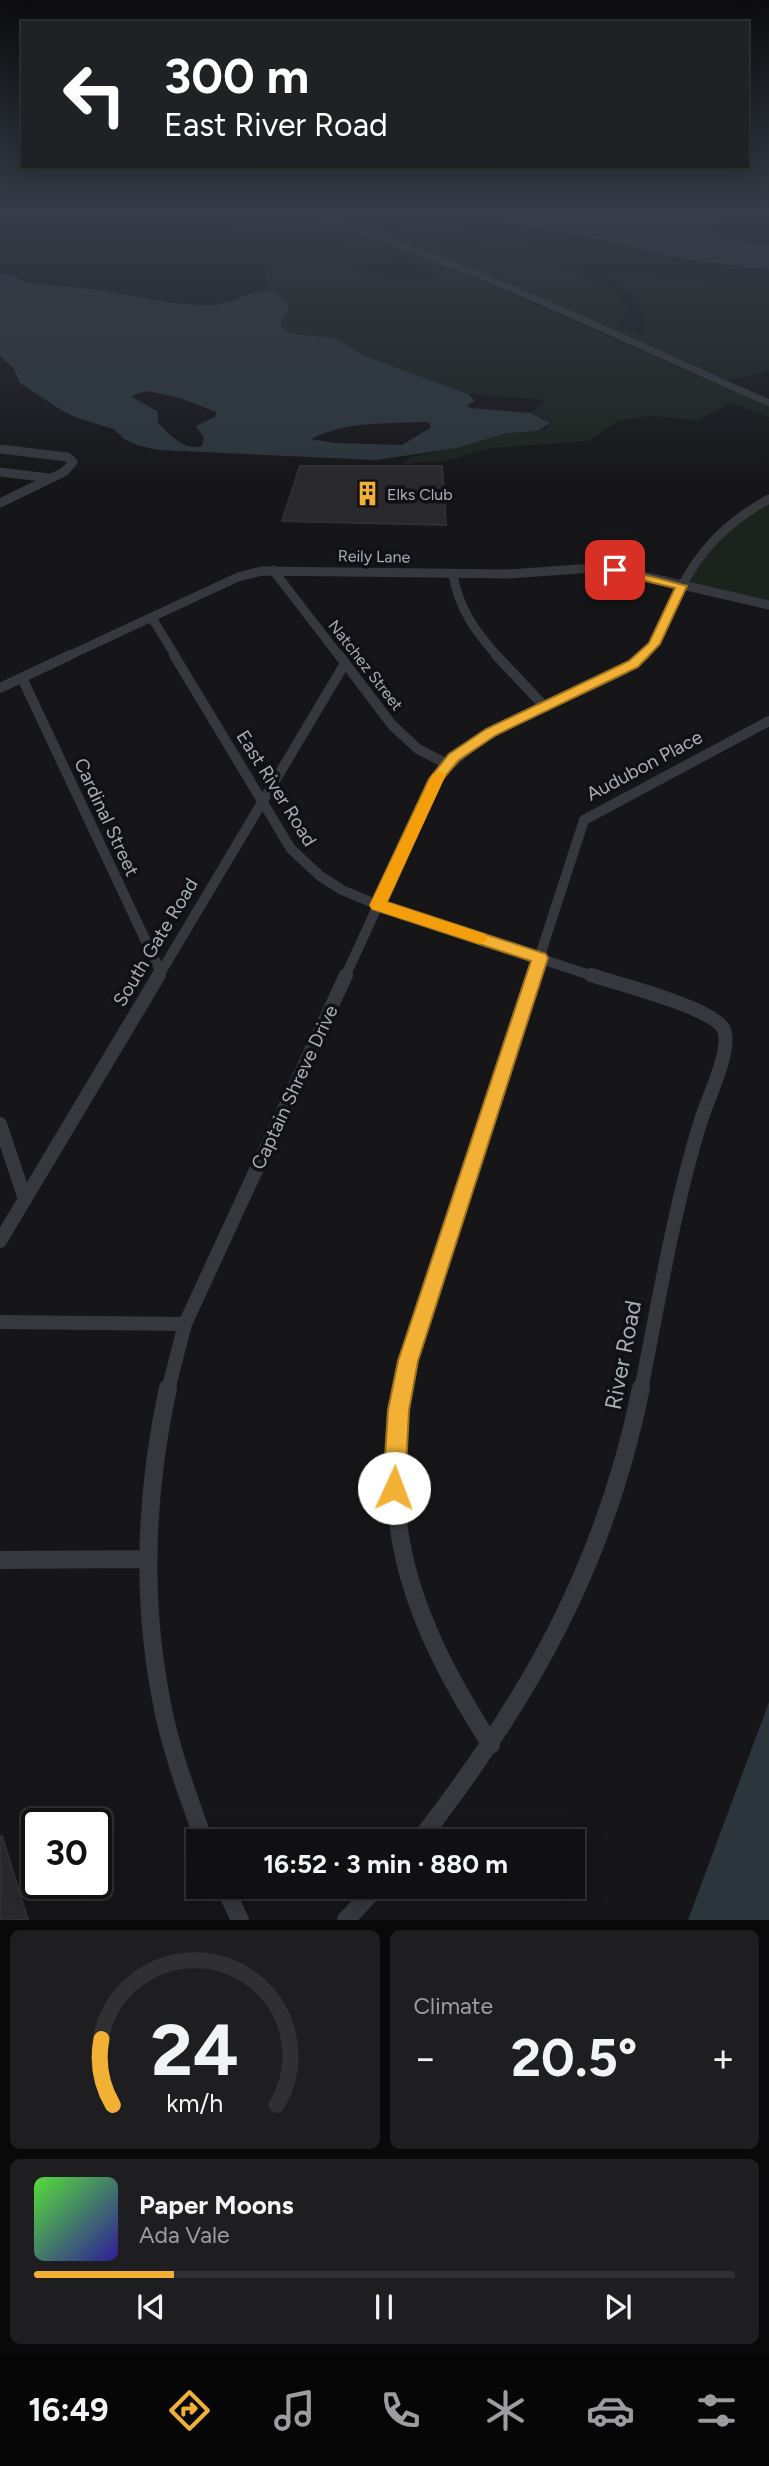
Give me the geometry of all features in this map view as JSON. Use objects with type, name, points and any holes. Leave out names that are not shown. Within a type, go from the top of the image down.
[{"type":"street","points":[[544,305],[769,403]]},
{"type":"street","points":[[0,449],[73,460],[69,468],[0,503]]},
{"type":"street","points":[[0,472],[49,478]]},
{"type":"street","name":"Captain Shreve Drive","points":[[200,1829],[183,1783],[163,1709],[152,1638],[148,1559],[151,1491],[159,1425],[185,1324],[436,779],[447,764],[478,739],[618,672],[645,655],[659,635],[681,586],[706,544],[739,516],[769,499]]},
{"type":"street","name":"Reily Lane","points":[[0,688],[238,577],[273,570],[509,574],[593,568],[626,572],[769,605]]},
{"type":"street","name":"Natchez Street","points":[[273,570],[344,665],[402,736],[447,764]]},
{"type":"street","points":[[453,574],[454,590],[466,617],[545,707]]},
{"type":"street","name":"East River Road","points":[[152,618],[291,849],[304,864],[341,891],[540,958]]},
{"type":"street","name":"South Gate Road","points":[[0,1241],[344,665]]},
{"type":"street","name":"Cardinal Street","points":[[22,678],[160,971]]},
{"type":"street","name":"Audubon Place","points":[[491,1745],[444,1672],[416,1608],[398,1535],[395,1512],[396,1436],[408,1361],[587,817],[769,721]]},
{"type":"street","name":"River Road","points":[[429,1829],[491,1745],[549,1652],[582,1583],[615,1493],[642,1388],[671,1242],[700,1125],[726,1038],[723,1028],[705,1013],[540,958]]},
{"type":"street","points":[[0,1124],[25,1199]]},
{"type":"street","points":[[0,1322],[185,1324]]},
{"type":"street","points":[[0,1560],[148,1559]]},
{"type":"street","points":[[230,1899],[240,1920]]},
{"type":"street","points":[[346,1920],[366,1899]]},
{"type":"shaded area","points":[[0,305],[289,305],[280,325],[289,333],[337,339],[365,356],[468,394],[475,401],[467,405],[470,408],[531,413],[550,423],[538,431],[507,433],[457,448],[376,460],[158,450],[137,445],[124,439],[114,429],[77,418],[61,410],[20,383],[14,369],[0,356]],"holes":[[[147,391],[180,398],[216,412],[215,417],[196,426],[204,438],[202,446],[189,446],[178,441],[158,423],[158,412],[131,396]],[[430,423],[430,428],[402,445],[335,443],[311,439],[352,426]]]},
{"type":"shaded area","points":[[288,305],[535,305],[769,407],[769,417],[733,402],[697,420],[651,416],[620,420],[588,441],[492,448],[445,461],[401,464],[412,457],[457,448],[507,433],[538,431],[547,427],[543,417],[531,413],[545,400],[468,394],[365,356],[337,339],[289,333],[280,325],[290,306]]},
{"type":"shaded area","points":[[553,305],[622,305],[626,310],[621,319],[612,324],[642,336],[647,330],[640,305],[769,305],[769,371],[727,381]]},
{"type":"shaded area","points":[[769,499],[769,605],[681,586],[706,544]]},
{"type":"shaded area","points":[[769,1702],[769,1920],[688,1920]]},
{"type":"building","name":"Elks Club","points":[[300,466],[442,466],[446,525],[282,521]]},
{"type":"building","points":[[2,1836],[28,1920],[0,1920]]},
{"type":"slow traffic","points":[[439,775],[378,905],[480,938]]},
{"type":"place","name":"Elks Club","points":[[367,494]]},
{"type":"route","points":[[394,1488],[398,1410],[408,1361],[540,958],[378,905],[436,779],[454,757],[491,732],[633,664],[654,644],[681,586],[615,570]]}]
